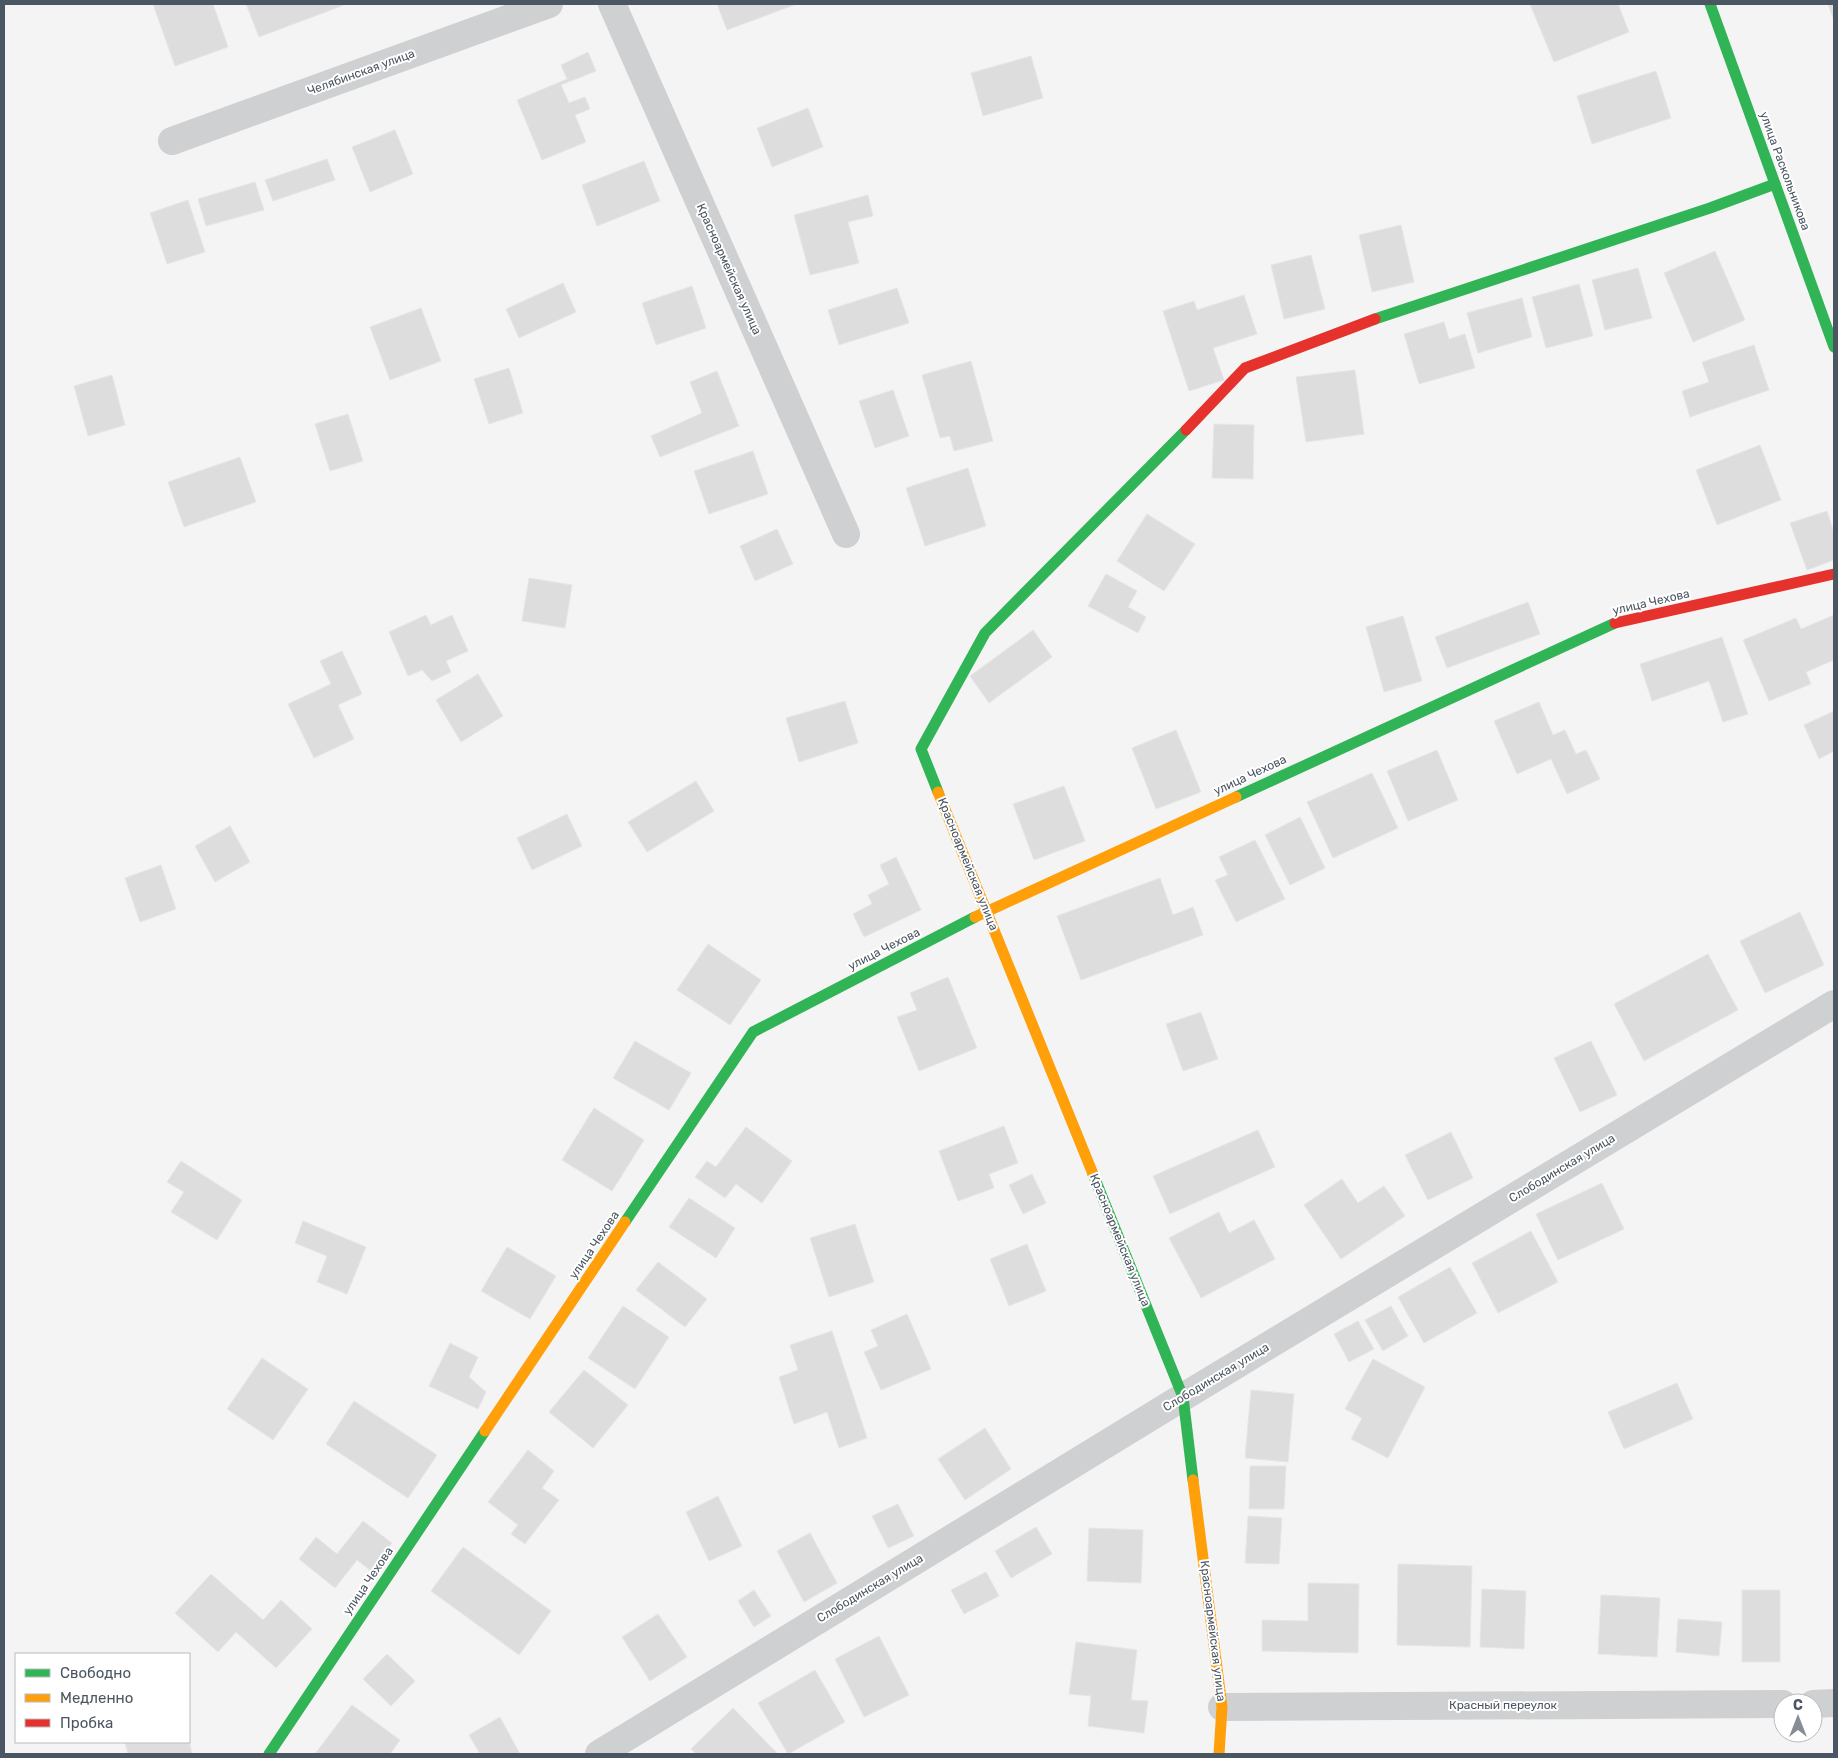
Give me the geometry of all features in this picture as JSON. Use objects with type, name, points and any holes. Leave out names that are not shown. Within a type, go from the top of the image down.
[{"type":"street","name":"Челябинская улица","points":[[172,141],[549,4]]},
{"type":"street","name":"Красноармейская улица","points":[[612,4],[846,534]]},
{"type":"street","name":"улица Раскольникова","points":[[1710,4],[1834,347]]},
{"type":"street","name":"Красноармейская улица","points":[[1219,1754],[1222,1707],[1183,1397],[988,910],[921,749],[985,633],[1164,453],[1245,368],[1386,315],[1710,208],[1776,184]]},
{"type":"street","name":"улица Чехова","points":[[268,1754],[753,1032],[988,910],[1615,624],[1834,574]]},
{"type":"street","name":"Слободинская улица","points":[[599,1754],[1183,1397],[1834,1004]]},
{"type":"street","name":"Красный переулок","points":[[1222,1707],[1773,1704]]},
{"type":"building","points":[[153,4],[213,4],[228,47],[175,66]]},
{"type":"building","points":[[246,4],[347,4],[259,37]]},
{"type":"building","points":[[717,4],[797,4],[727,30]]},
{"type":"building","points":[[1530,4],[1618,4],[1629,32],[1554,62]]},
{"type":"building","points":[[1828,4],[1834,4],[1834,21]]},
{"type":"building","points":[[588,52],[596,71],[561,85],[569,103],[585,97],[590,109],[575,115],[586,142],[542,160],[517,100],[567,79],[561,65]]},
{"type":"building","points":[[1031,56],[1043,98],[983,116],[971,73]]},
{"type":"building","points":[[1656,71],[1671,118],[1592,144],[1577,96]]},
{"type":"building","points":[[808,108],[823,147],[772,167],[757,128]]},
{"type":"building","points":[[395,130],[413,174],[370,192],[352,147]]},
{"type":"building","points":[[327,159],[335,180],[273,201],[265,180]]},
{"type":"building","points":[[644,161],[660,201],[597,226],[582,185]]},
{"type":"building","points":[[255,182],[264,210],[206,226],[198,199]]},
{"type":"building","points":[[868,195],[873,216],[848,222],[859,263],[810,275],[794,215]]},
{"type":"building","points":[[188,200],[205,252],[167,264],[150,213]]},
{"type":"building","points":[[1401,225],[1414,282],[1372,292],[1359,235]]},
{"type":"building","points":[[1715,251],[1745,320],[1693,342],[1664,273]]},
{"type":"building","points":[[1311,255],[1325,309],[1284,319],[1271,265]]},
{"type":"building","points":[[1638,268],[1652,318],[1605,330],[1592,280]]},
{"type":"building","points":[[563,283],[576,312],[519,338],[506,309]]},
{"type":"building","points":[[1579,284],[1593,336],[1546,348],[1532,297]]},
{"type":"building","points":[[692,286],[706,328],[656,345],[642,303]]},
{"type":"building","points":[[897,288],[909,323],[839,345],[828,310]]},
{"type":"building","points":[[1244,295],[1257,334],[1213,348],[1224,380],[1189,391],[1163,311],[1194,301],[1197,310]]},
{"type":"building","points":[[1522,298],[1532,337],[1478,353],[1467,313]]},
{"type":"building","points":[[421,308],[441,361],[390,380],[370,327]]},
{"type":"building","points":[[1444,322],[1449,339],[1465,334],[1475,368],[1419,384],[1404,334]]},
{"type":"building","points":[[1754,345],[1769,390],[1690,417],[1682,391],[1709,382],[1702,362]]},
{"type":"building","points":[[971,361],[993,441],[954,451],[950,436],[940,438],[922,375]]},
{"type":"building","points":[[509,368],[523,413],[489,424],[474,379]]},
{"type":"building","points":[[1355,370],[1364,434],[1306,442],[1296,377]]},
{"type":"building","points":[[717,371],[739,426],[660,457],[651,436],[702,413],[690,382]]},
{"type":"building","points":[[112,375],[125,425],[88,436],[74,386]]},
{"type":"building","points":[[893,390],[909,436],[875,448],[859,401]]},
{"type":"building","points":[[348,414],[363,461],[330,471],[315,424]]},
{"type":"building","points":[[1214,424],[1254,425],[1253,479],[1212,478]]},
{"type":"building","points":[[1760,445],[1781,500],[1717,525],[1696,470]]},
{"type":"building","points":[[753,451],[768,494],[709,514],[694,471]]},
{"type":"building","points":[[240,457],[256,502],[184,527],[168,482]]},
{"type":"building","points":[[968,468],[986,526],[925,546],[906,488]]},
{"type":"building","points":[[1827,511],[1834,533],[1834,560],[1807,570],[1790,523]]},
{"type":"building","points":[[1147,514],[1195,544],[1164,591],[1117,561]]},
{"type":"building","points":[[777,529],[793,564],[755,581],[740,546]]},
{"type":"building","points":[[1106,574],[1137,591],[1128,607],[1146,617],[1138,633],[1088,606]]},
{"type":"building","points":[[529,578],[572,585],[565,628],[522,621]]},
{"type":"building","points":[[1528,602],[1540,634],[1447,668],[1435,637]]},
{"type":"building","points":[[426,615],[431,625],[452,615],[468,651],[446,661],[451,672],[432,681],[422,670],[408,676],[389,632]]},
{"type":"building","points":[[1834,615],[1834,660],[1806,672],[1811,684],[1769,701],[1743,640],[1796,618],[1801,629]]},
{"type":"building","points":[[1403,616],[1422,681],[1384,692],[1366,627]]},
{"type":"building","points":[[1033,630],[1052,657],[989,703],[970,676]]},
{"type":"building","points":[[1722,637],[1748,714],[1723,722],[1709,681],[1652,701],[1640,664]]},
{"type":"building","points":[[342,651],[362,694],[338,705],[354,739],[314,758],[288,704],[331,684],[320,661]]},
{"type":"building","points":[[478,674],[503,716],[461,742],[436,700]]},
{"type":"building","points":[[845,701],[858,743],[799,762],[786,718]]},
{"type":"building","points":[[1539,702],[1553,735],[1565,730],[1576,754],[1586,750],[1600,779],[1567,794],[1551,759],[1517,774],[1494,721]]},
{"type":"building","points":[[1834,711],[1834,751],[1819,759],[1804,725]]},
{"type":"building","points":[[1176,730],[1201,792],[1156,809],[1132,748]]},
{"type":"building","points":[[1437,750],[1458,800],[1408,821],[1387,771]]},
{"type":"building","points":[[1372,773],[1398,828],[1333,858],[1307,802]]},
{"type":"building","points":[[696,781],[714,811],[647,852],[628,822]]},
{"type":"building","points":[[1064,786],[1085,841],[1034,860],[1013,804]]},
{"type":"building","points":[[567,814],[582,846],[532,870],[517,838]]},
{"type":"building","points":[[1300,817],[1325,868],[1290,885],[1265,835]]},
{"type":"building","points":[[230,826],[250,862],[215,882],[195,846]]},
{"type":"building","points":[[1255,840],[1285,899],[1236,922],[1215,880],[1228,875],[1219,857]]},
{"type":"building","points":[[896,857],[921,910],[864,937],[853,914],[872,904],[868,895],[889,884],[880,865]]},
{"type":"building","points":[[161,865],[176,909],[140,922],[125,878]]},
{"type":"building","points":[[1160,878],[1173,915],[1193,907],[1203,935],[1081,980],[1057,916]]},
{"type":"building","points":[[1800,912],[1824,965],[1765,993],[1740,941]]},
{"type":"building","points":[[708,944],[761,980],[730,1025],[677,990]]},
{"type":"building","points":[[1708,954],[1738,1010],[1644,1061],[1614,1004]]},
{"type":"building","points":[[948,977],[977,1048],[919,1071],[897,1017],[917,1010],[910,993]]},
{"type":"building","points":[[1201,1012],[1218,1059],[1183,1071],[1166,1024]]},
{"type":"building","points":[[635,1041],[691,1073],[669,1110],[613,1078]]},
{"type":"building","points":[[1591,1041],[1617,1095],[1580,1112],[1554,1058]]},
{"type":"building","points":[[594,1108],[644,1140],[612,1191],[562,1160]]},
{"type":"building","points":[[1004,1126],[1018,1163],[989,1174],[994,1188],[958,1201],[939,1151]]},
{"type":"building","points":[[746,1127],[792,1161],[762,1203],[736,1184],[725,1198],[695,1177],[707,1161],[716,1167]]},
{"type":"building","points":[[1258,1130],[1275,1167],[1170,1214],[1153,1176]]},
{"type":"building","points":[[1451,1132],[1473,1178],[1428,1200],[1405,1155]]},
{"type":"building","points":[[181,1161],[242,1200],[217,1240],[171,1212],[184,1192],[167,1182]]},
{"type":"building","points":[[1032,1174],[1046,1203],[1023,1214],[1009,1185]]},
{"type":"building","points":[[1342,1179],[1358,1203],[1384,1186],[1405,1216],[1341,1259],[1304,1205]]},
{"type":"building","points":[[1602,1183],[1624,1229],[1558,1260],[1536,1214]]},
{"type":"building","points":[[689,1198],[735,1228],[716,1258],[669,1227]]},
{"type":"building","points":[[1219,1212],[1229,1233],[1254,1220],[1275,1259],[1201,1298],[1169,1238]]},
{"type":"building","points":[[303,1221],[366,1247],[347,1294],[317,1282],[327,1256],[295,1243]]},
{"type":"building","points":[[855,1224],[874,1282],[829,1297],[810,1238]]},
{"type":"building","points":[[1531,1231],[1558,1282],[1498,1313],[1472,1263]]},
{"type":"building","points":[[1027,1244],[1046,1291],[1009,1306],[990,1259]]},
{"type":"building","points":[[507,1247],[556,1276],[530,1319],[481,1291]]},
{"type":"building","points":[[658,1262],[707,1299],[685,1327],[636,1290]]},
{"type":"building","points":[[1450,1267],[1477,1313],[1424,1343],[1398,1297]]},
{"type":"building","points":[[623,1306],[669,1337],[635,1389],[588,1358]]},
{"type":"building","points":[[1391,1306],[1408,1336],[1383,1351],[1365,1320]]},
{"type":"building","points":[[907,1314],[931,1369],[881,1390],[864,1352],[878,1346],[871,1330]]},
{"type":"building","points":[[1358,1321],[1374,1349],[1349,1362],[1334,1334]]},
{"type":"building","points":[[832,1331],[867,1438],[839,1448],[827,1412],[794,1424],[779,1377],[798,1370],[790,1345]]},
{"type":"building","points":[[450,1343],[478,1357],[469,1377],[486,1392],[478,1409],[429,1386]]},
{"type":"building","points":[[262,1358],[308,1389],[273,1440],[227,1409]]},
{"type":"building","points":[[1373,1359],[1425,1387],[1388,1458],[1351,1439],[1362,1418],[1345,1409]]},
{"type":"building","points":[[584,1370],[628,1405],[593,1448],[549,1412]]},
{"type":"building","points":[[1677,1383],[1693,1419],[1624,1449],[1608,1412]]},
{"type":"building","points":[[1251,1390],[1294,1394],[1288,1462],[1245,1458]]},
{"type":"building","points":[[354,1401],[437,1455],[408,1498],[326,1444]]},
{"type":"building","points":[[985,1428],[1011,1469],[965,1500],[938,1459]]},
{"type":"building","points":[[528,1450],[554,1471],[542,1488],[559,1500],[525,1544],[511,1534],[518,1525],[488,1502]]},
{"type":"building","points":[[1250,1466],[1286,1466],[1284,1509],[1249,1509]]},
{"type":"building","points":[[718,1496],[742,1546],[709,1561],[686,1512]]},
{"type":"building","points":[[898,1504],[914,1536],[888,1548],[872,1516]]},
{"type":"building","points":[[1248,1516],[1282,1518],[1279,1564],[1245,1563]]},
{"type":"building","points":[[363,1521],[392,1543],[371,1571],[357,1560],[335,1588],[299,1559],[316,1537],[337,1554]]},
{"type":"building","points":[[1036,1527],[1052,1554],[1011,1578],[995,1551]]},
{"type":"building","points":[[1089,1528],[1143,1530],[1141,1583],[1087,1581]]},
{"type":"building","points":[[810,1533],[837,1583],[804,1602],[777,1551]]},
{"type":"building","points":[[463,1547],[551,1611],[519,1655],[431,1591]]},
{"type":"building","points":[[1398,1564],[1472,1566],[1470,1647],[1397,1645]]},
{"type":"building","points":[[986,1572],[999,1596],[964,1614],[951,1590]]},
{"type":"building","points":[[211,1574],[263,1620],[281,1600],[312,1629],[276,1668],[236,1632],[218,1652],[175,1613]]},
{"type":"building","points":[[1308,1583],[1359,1584],[1358,1653],[1262,1651],[1262,1620],[1308,1621]]},
{"type":"building","points":[[1482,1589],[1526,1591],[1524,1649],[1480,1647]]},
{"type":"building","points":[[754,1590],[771,1616],[754,1627],[738,1601]]},
{"type":"building","points":[[1742,1590],[1780,1590],[1780,1662],[1742,1662]]},
{"type":"building","points":[[1601,1595],[1660,1598],[1657,1657],[1598,1654]]},
{"type":"building","points":[[658,1614],[687,1657],[650,1681],[622,1637]]},
{"type":"building","points":[[1678,1619],[1722,1622],[1719,1656],[1676,1652]]},
{"type":"building","points":[[879,1636],[909,1695],[864,1717],[835,1659]]},
{"type":"building","points":[[1076,1642],[1137,1650],[1131,1700],[1148,1701],[1144,1733],[1088,1726],[1091,1696],[1069,1694]]},
{"type":"building","points":[[387,1654],[415,1681],[391,1706],[363,1679]]},
{"type":"building","points":[[815,1670],[845,1722],[788,1754],[758,1703]]},
{"type":"building","points":[[352,1705],[400,1740],[390,1754],[315,1754]]},
{"type":"building","points":[[733,1708],[778,1754],[696,1754],[691,1749]]},
{"type":"building","points":[[500,1717],[520,1754],[480,1754],[469,1735]]},
{"type":"building","points":[[125,1743],[190,1743],[192,1754],[128,1754]]},
{"type":"traffic: fast","points":[[1710,4],[1834,347]]},
{"type":"traffic: fast","points":[[1375,319],[1710,208],[1775,184]]},
{"type":"traffic: fast","points":[[938,792],[921,749],[985,633],[1186,430]]},
{"type":"traffic: fast","points":[[1236,797],[1615,623]]},
{"type":"traffic: fast","points":[[625,1222],[753,1032],[975,917]]},
{"type":"traffic: fast","points":[[1093,1174],[1183,1397],[1193,1480]]},
{"type":"traffic: fast","points":[[269,1754],[485,1431]]},
{"type":"traffic: slow","points":[[938,792],[1093,1174]]},
{"type":"traffic: slow","points":[[975,917],[1236,797]]},
{"type":"traffic: slow","points":[[485,1431],[625,1222]]},
{"type":"traffic: slow","points":[[1193,1480],[1222,1707],[1219,1754]]},
{"type":"traffic: jam","points":[[1186,430],[1245,368],[1375,319]]},
{"type":"traffic: jam","points":[[1615,623],[1834,574]]}]
